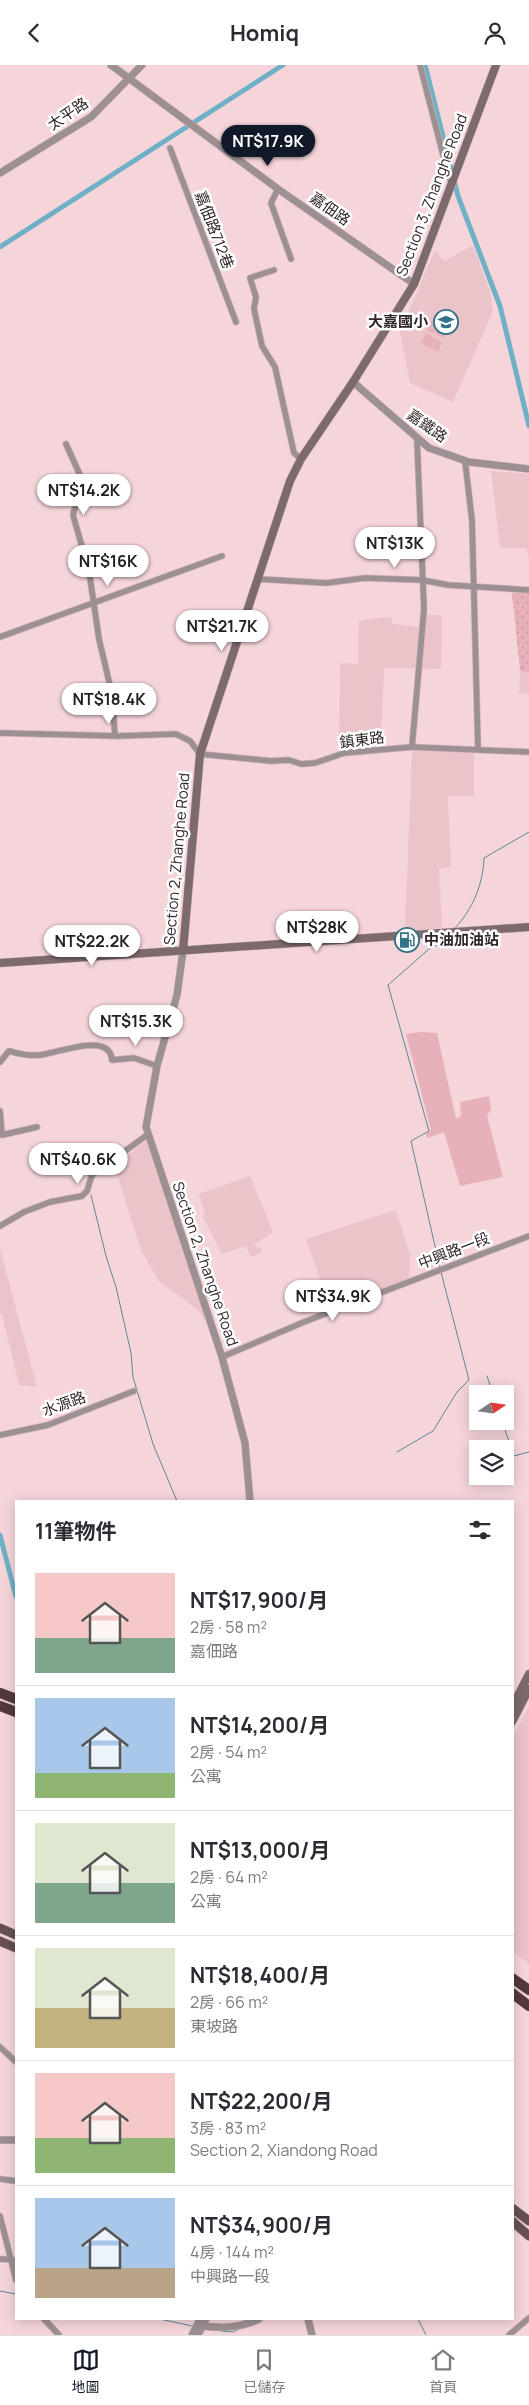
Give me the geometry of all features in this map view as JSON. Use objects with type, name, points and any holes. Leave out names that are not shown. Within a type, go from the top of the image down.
[{"type":"highway","points":[[0,1693],[15,1699]]},
{"type":"highway","points":[[0,1706],[15,1712]]},
{"type":"highway","points":[[514,1979],[529,1990]]},
{"type":"highway","points":[[514,1994],[529,2005]]},
{"type":"main road","name":"Section 3, Zhanghe Road","points":[[353,382],[414,284],[496,65]]},
{"type":"main road","name":"Section 2, Zhanghe Road","points":[[183,951],[200,754],[290,481],[301,459],[353,382]]},
{"type":"main road","points":[[0,963],[529,927]]},
{"type":"main road","points":[[514,1703],[529,1675]]},
{"type":"main road","points":[[514,1718],[529,1689]]},
{"type":"main road","points":[[0,1928],[15,1935]]},
{"type":"main road","points":[[0,1941],[15,1948]]},
{"type":"main road","points":[[514,2209],[528,2217]]},
{"type":"main road","points":[[514,2223],[529,2236]]},
{"type":"street","name":"嘉佃路","points":[[111,65],[278,189],[414,284]]},
{"type":"street","name":"太平路","points":[[0,173],[91,117],[128,77],[142,65]]},
{"type":"street","points":[[420,65],[448,178],[455,178]]},
{"type":"street","name":"嘉佃路712巷","points":[[170,148],[236,322]]},
{"type":"street","points":[[278,189],[271,203],[291,259]]},
{"type":"street","points":[[274,270],[250,278],[256,297],[254,309],[262,346],[274,367],[294,453],[301,459]]},
{"type":"street","name":"嘉鐵路","points":[[353,382],[418,439],[435,451],[465,461],[529,469]]},
{"type":"street","points":[[412,747],[424,609],[418,439]]},
{"type":"street","points":[[66,443],[88,495],[75,507],[73,515],[89,571],[99,639],[112,694],[115,736]]},
{"type":"street","points":[[465,461],[472,520],[478,748]]},
{"type":"street","points":[[0,637],[222,556]]},
{"type":"street","points":[[258,579],[326,583],[365,578],[422,580],[475,587],[529,590]]},
{"type":"street","points":[[0,733],[115,736],[176,734],[190,741],[200,754]]},
{"type":"street","name":"鎮東路","points":[[200,754],[252,760],[289,760],[301,764],[315,763],[344,753],[412,747],[478,748],[529,752]]},
{"type":"street","name":"Section 2, Zhanghe Road","points":[[183,951],[173,1016],[156,1066],[147,1113],[147,1135],[222,1357],[245,1443],[250,1500]]},
{"type":"street","points":[[0,1062],[9,1051],[39,1055],[57,1050],[97,1045],[108,1047],[111,1051],[112,1060],[134,1058],[156,1066]]},
{"type":"street","points":[[0,1111],[2,1135],[37,1127]]},
{"type":"street","points":[[0,1226],[24,1212],[50,1202],[82,1196],[87,1191],[92,1175],[147,1135]]},
{"type":"street","name":"中興路一段","points":[[222,1357],[304,1322],[529,1236]]},
{"type":"street","name":"水源路","points":[[0,1435],[48,1425],[134,1391]]},
{"type":"street","points":[[0,2047],[15,2061]]},
{"type":"street","points":[[0,2140],[15,2140]]},
{"type":"street","points":[[0,2179],[15,2181]]},
{"type":"street","points":[[0,2216],[14,2260],[0,2259]]},
{"type":"street","points":[[514,2222],[528,2217]]},
{"type":"street","points":[[509,2335],[529,2318]]},
{"type":"street","points":[[45,2320],[59,2335]]},
{"type":"street","points":[[202,2322],[242,2326],[257,2320]]},
{"type":"street","points":[[308,2320],[312,2335]]},
{"type":"street","points":[[192,2335],[202,2322]]},
{"type":"street","points":[[198,2335],[202,2322]]},
{"type":"shaded area","name":"大嘉國小","points":[[473,245],[490,292],[493,311],[453,402],[410,383],[400,332],[435,250],[444,261]]},
{"type":"shaded area","points":[[432,320],[449,329],[444,338],[427,330]]},
{"type":"shaded area","points":[[426,333],[442,342],[438,352],[421,343]]},
{"type":"shaded area","points":[[491,471],[529,474],[529,557],[526,548],[500,548]]},
{"type":"shaded area","points":[[512,593],[529,593],[529,672],[520,671]]},
{"type":"shaded area","points":[[421,615],[442,615],[441,669],[384,668],[381,746],[339,750],[340,663],[358,664],[359,620],[392,617],[392,624],[420,627]]},
{"type":"shaded area","points":[[520,671],[529,672],[529,694],[519,693]]},
{"type":"shaded area","points":[[412,749],[474,750],[474,796],[448,796],[451,867],[439,868],[442,928],[405,931]]},
{"type":"shaded area","points":[[420,1032],[437,1033],[456,1119],[461,1116],[460,1102],[489,1096],[491,1109],[487,1116],[503,1177],[460,1186],[444,1132],[427,1138],[426,1134],[431,1130],[406,1034]]},
{"type":"shaded area","points":[[146,1141],[206,1319],[203,1319],[199,1311],[184,1299],[159,1282],[141,1250],[114,1165]]},
{"type":"shaded area","points":[[250,1176],[273,1232],[255,1244],[257,1248],[260,1247],[262,1252],[251,1257],[246,1246],[222,1254],[202,1215],[205,1215],[199,1194]]},
{"type":"shaded area","points":[[396,1210],[410,1256],[409,1280],[331,1310],[306,1239]]},
{"type":"shaded area","points":[[0,1249],[37,1387],[19,1385],[2,1314],[0,1314]]},
{"type":"shaded area","points":[[529,1706],[529,1964],[514,1953],[514,1735]]},
{"type":"waterway","points":[[0,247],[283,65]]},
{"type":"waterway","points":[[425,65],[458,196],[500,306],[529,426]]},
{"type":"waterway","points":[[455,928],[467,913],[476,896],[482,877],[484,858],[529,832]]},
{"type":"waterway","points":[[440,1268],[411,1141],[429,1131],[388,985],[429,949],[448,937]]},
{"type":"waterway","points":[[91,1195],[106,1256],[116,1287],[131,1353],[133,1377],[153,1444],[177,1500]]},
{"type":"waterway","points":[[397,1452],[433,1431],[457,1392],[469,1380],[441,1272]]},
{"type":"waterway","points":[[487,1376],[490,1385]]},
{"type":"waterway","points":[[505,1430],[514,1456],[529,1452]]},
{"type":"waterway","points":[[0,1535],[15,1593]]},
{"type":"waterway","points":[[0,2291],[15,2294]]},
{"type":"waterway","points":[[165,2320],[192,2326]]},
{"type":"waterway","points":[[418,2320],[426,2335]]},
{"type":"waterway","points":[[221,2331],[233,2332],[239,2329]]},
{"type":"place","name":"大嘉國小","points":[[446,322]]},
{"type":"place","name":"中油加油站","points":[[407,940]]}]
